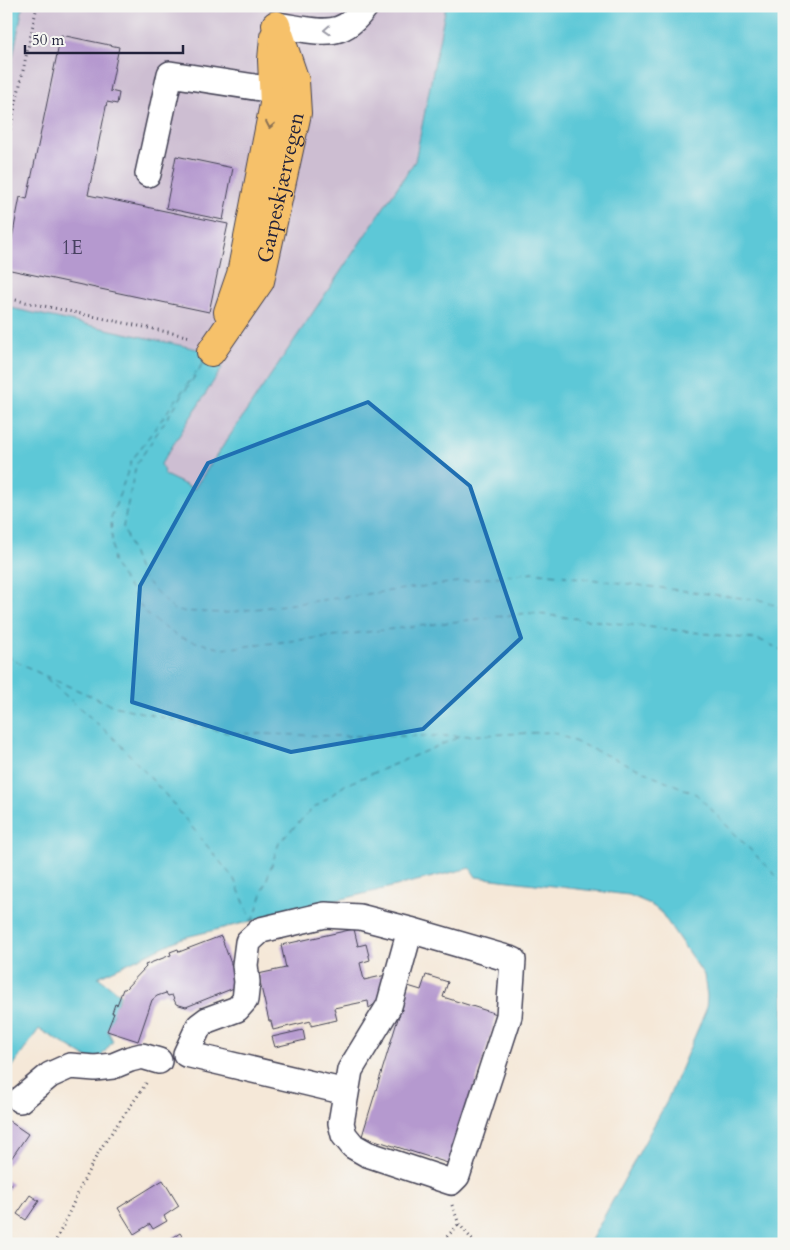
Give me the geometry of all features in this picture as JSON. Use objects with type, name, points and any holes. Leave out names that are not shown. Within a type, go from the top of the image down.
[{"type":"main road","name":"Garpeskjærvegen","points":[[215,346],[241,274],[274,104],[285,92],[272,60],[277,16]]},
{"type":"lane","points":[[277,16],[323,31],[339,29],[353,21],[366,6]]},
{"type":"lane","points":[[148,174],[170,74],[285,92]]},
{"type":"lane","points":[[346,1092],[186,1054],[199,1026],[207,1020],[238,1009],[245,1000],[247,982],[245,964],[248,942],[261,930],[325,915],[360,917],[410,930],[513,960],[509,1016],[457,1176],[450,1182],[367,1154],[353,1146],[344,1135],[341,1123],[350,1070],[389,1006],[410,930]]},
{"type":"lane","points":[[20,1100],[50,1075],[70,1066],[95,1068],[113,1066],[142,1056],[160,1061]]},
{"type":"path","points":[[6,150],[37,6]]},
{"type":"path","points":[[6,298],[190,337],[200,333],[215,346]]},
{"type":"path","points":[[54,1244],[100,1150],[160,1061]]},
{"type":"path","points":[[450,1182],[452,1209],[460,1224],[476,1244]]},
{"type":"path","points":[[440,1244],[460,1224]]},
{"type":"highlighted area","points":[[368,402],[470,486],[521,638],[423,729],[291,752],[132,702],[140,586],[208,463]]},
{"type":"shaded area","points":[[23,6],[446,6],[415,161],[194,489],[165,475],[161,464],[222,368],[211,352],[6,307],[6,91]]},
{"type":"water","points":[[6,6],[23,6],[6,91]]},
{"type":"water","points":[[446,6],[784,6],[784,1244],[589,1244],[666,1103],[706,1010],[707,996],[704,975],[660,911],[648,903],[629,895],[476,877],[470,868],[182,938],[98,977],[120,994],[108,1031],[113,1041],[96,1063],[39,1029],[6,1076],[6,307],[211,352],[217,358],[222,368],[161,464],[165,475],[194,489],[415,161]]},
{"type":"building","points":[[61,35],[119,47],[110,91],[119,93],[117,104],[107,102],[88,195],[228,224],[209,312],[6,269],[20,197],[27,199]]},
{"type":"building","points":[[176,156],[233,168],[223,220],[166,208]]},
{"type":"building","points":[[354,929],[358,946],[366,944],[370,960],[360,963],[364,980],[386,975],[382,999],[369,1008],[368,1001],[334,1008],[337,1020],[311,1026],[311,1021],[273,1030],[271,1021],[269,1021],[258,974],[286,968],[281,945]]},
{"type":"building","points":[[221,936],[239,986],[186,1007],[176,1004],[172,995],[168,996],[166,993],[157,996],[152,1000],[138,1041],[107,1031],[114,1013],[112,1013],[115,1004],[117,1005],[123,989],[146,967],[145,965],[171,955],[170,952],[178,949],[179,952]]},
{"type":"building","points":[[426,975],[448,982],[443,997],[497,1014],[451,1164],[362,1136],[408,986],[421,990]]},
{"type":"building","points":[[303,1030],[305,1040],[275,1047],[272,1037]]},
{"type":"building","points":[[6,1119],[28,1134],[6,1166]]},
{"type":"building","points":[[6,1180],[12,1184],[6,1193]]},
{"type":"building","points":[[163,1180],[179,1206],[164,1216],[167,1221],[153,1229],[150,1224],[134,1234],[118,1208]]},
{"type":"building","points":[[30,1195],[39,1201],[26,1220],[17,1214]]},
{"type":"building","points":[[180,1233],[187,1244],[163,1244]]},
{"type":"ferry route","points":[[203,363],[132,460],[111,518],[113,563],[146,614],[178,637],[222,649],[529,613],[760,640],[784,651]]},
{"type":"ferry route","points":[[201,367],[136,465],[123,527],[141,576],[175,611],[224,613],[533,572],[766,601],[784,610]]},
{"type":"ferry route","points":[[6,656],[43,675],[114,706],[229,733],[335,736],[460,736],[553,732],[696,794],[784,884]]},
{"type":"ferry route","points":[[46,678],[118,742],[165,794],[234,879],[252,921]]},
{"type":"ferry route","points":[[253,921],[279,843],[309,812],[345,785],[459,737]]}]
